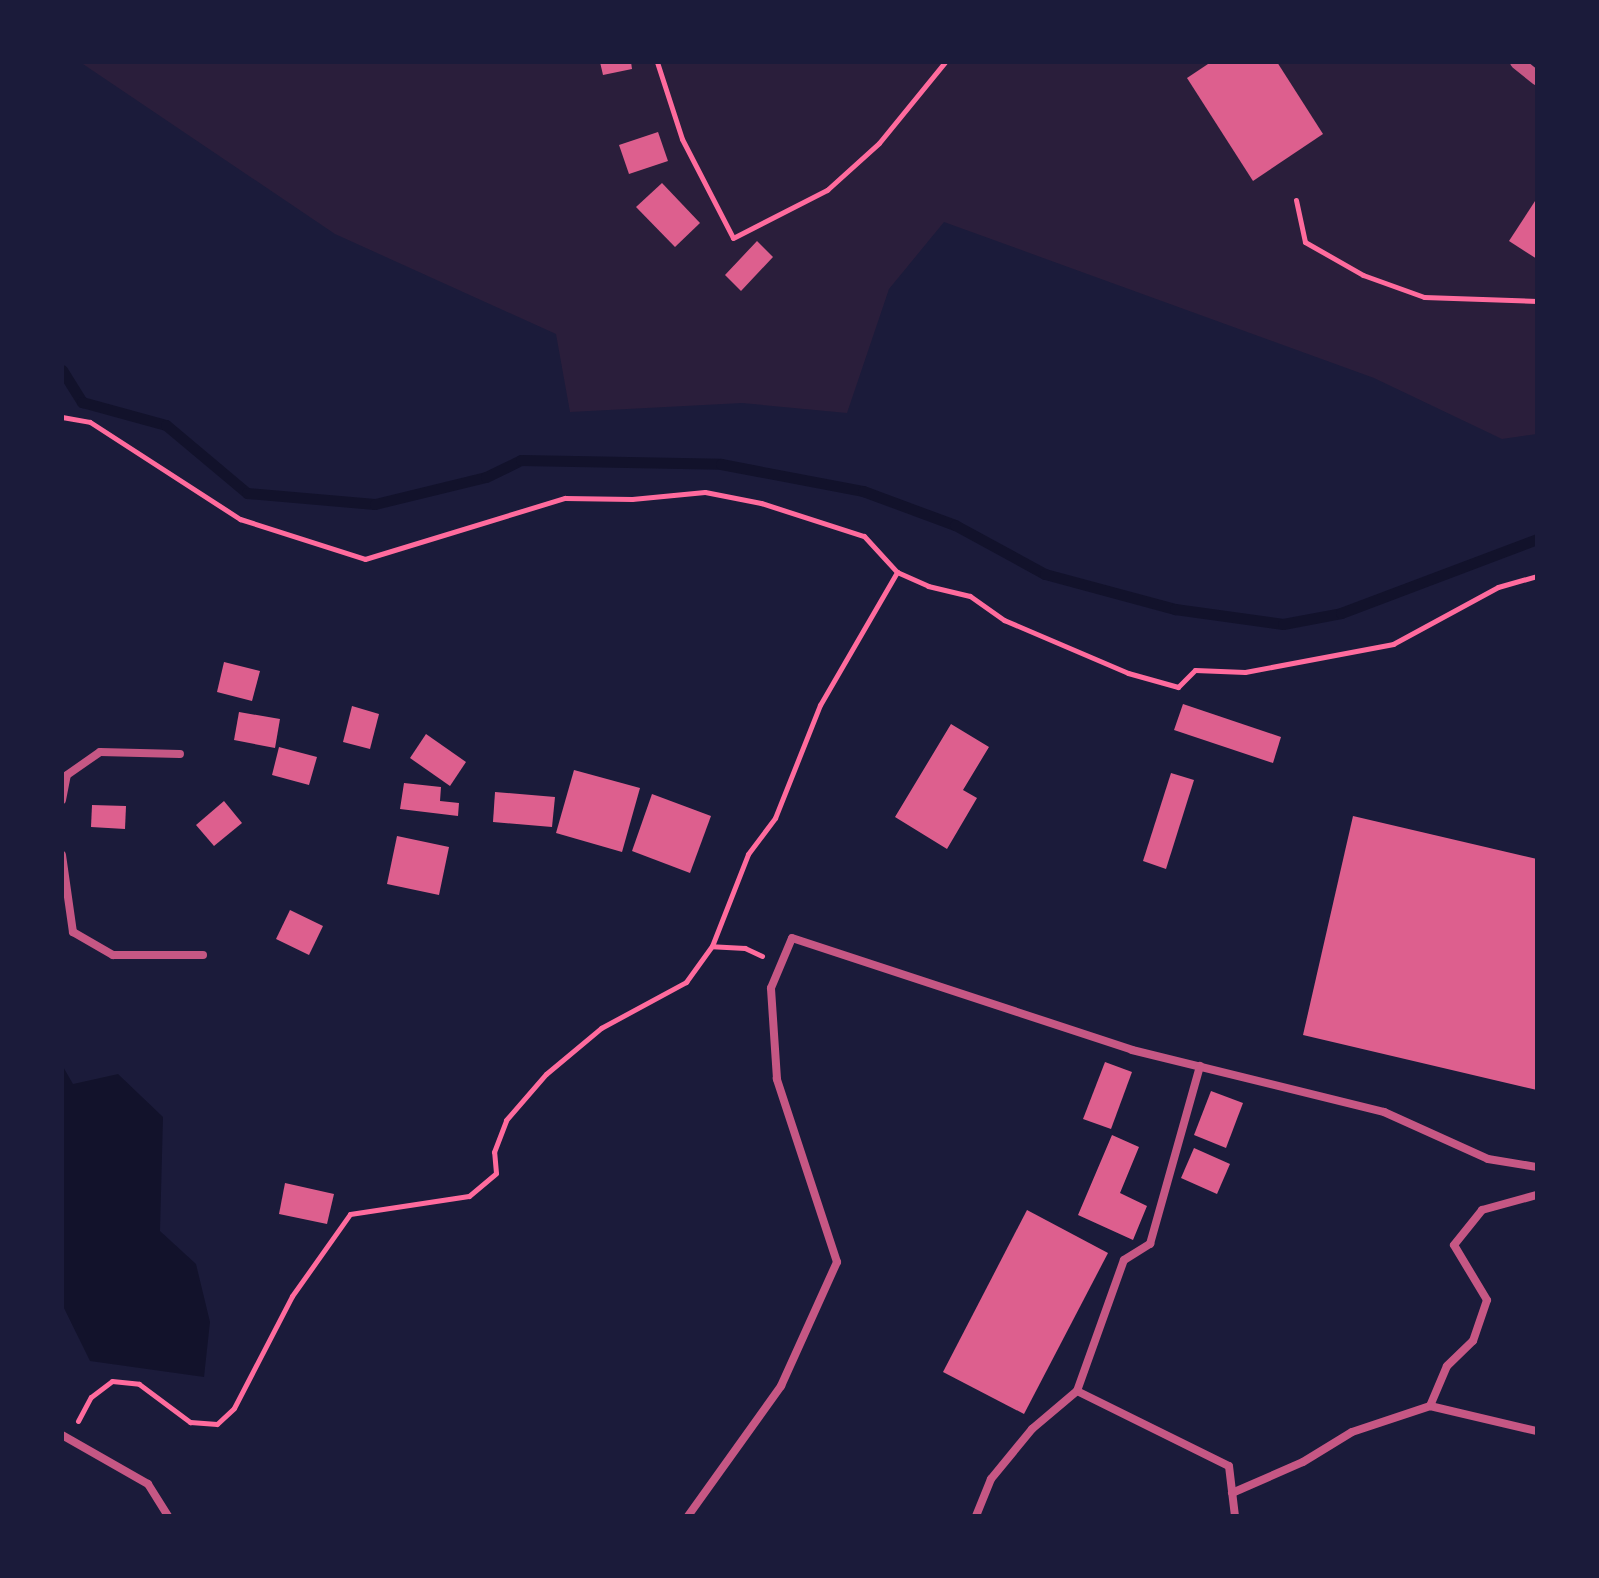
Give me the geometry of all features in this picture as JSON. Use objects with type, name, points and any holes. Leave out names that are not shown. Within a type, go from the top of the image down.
[{"type":"street","points":[[1517,62],[1537,78]]},
{"type":"street","points":[[62,800],[67,775],[100,752],[180,754]]},
{"type":"street","points":[[62,855],[73,932],[113,955],[203,955]]},
{"type":"street","points":[[688,1516],[781,1386],[837,1262],[777,1079],[771,988],[792,938],[1132,1050],[1384,1112],[1488,1159],[1537,1167]]},
{"type":"street","points":[[976,1516],[991,1479],[1032,1429],[1077,1391],[1124,1260],[1150,1244],[1200,1066]]},
{"type":"street","points":[[1430,1406],[1447,1366],[1473,1341],[1487,1300],[1454,1245],[1482,1210],[1537,1195]]},
{"type":"street","points":[[1077,1391],[1229,1466],[1235,1516]]},
{"type":"street","points":[[1232,1493],[1303,1462],[1352,1432],[1430,1406],[1537,1431]]},
{"type":"street","points":[[65,1437],[148,1484],[168,1516]]},
{"type":"path","points":[[657,62],[682,139],[733,238],[827,190],[879,143],[945,62]]},
{"type":"path","points":[[1296,200],[1305,242],[1363,275],[1424,297],[1537,301]]},
{"type":"path","points":[[62,417],[90,422],[240,519],[365,559],[565,498],[632,499],[705,492],[761,503],[864,536],[897,572],[928,586],[970,596],[1004,620],[1128,673],[1178,687],[1195,670],[1245,672],[1393,644],[1498,587],[1537,576]]},
{"type":"path","points":[[65,1437],[91,1397],[112,1381],[139,1384],[190,1422],[217,1424],[234,1408],[292,1296],[350,1214],[469,1196],[496,1173],[494,1152],[506,1120],[546,1074],[601,1028],[686,982],[712,946],[748,854],[775,818],[820,705],[897,572]]},
{"type":"path","points":[[712,946],[745,948],[768,958],[771,988]]},
{"type":"shaded area","points":[[80,62],[1522,62],[1537,73],[1537,434],[1502,439],[1374,378],[944,222],[889,289],[847,413],[742,403],[570,412],[556,334],[335,234]]},
{"type":"shaded area","points":[[62,1065],[73,1084],[118,1074],[163,1117],[160,1231],[196,1264],[210,1322],[204,1377],[90,1361],[62,1304]]},
{"type":"building","points":[[600,62],[631,62],[632,69],[603,75]]},
{"type":"building","points":[[1211,62],[1277,62],[1323,134],[1253,181],[1187,78]]},
{"type":"building","points":[[658,132],[668,161],[629,174],[619,145]]},
{"type":"building","points":[[662,183],[700,223],[675,247],[636,207]]},
{"type":"building","points":[[1537,198],[1537,259],[1509,241]]},
{"type":"building","points":[[757,241],[773,257],[741,291],[725,275]]},
{"type":"building","points":[[224,662],[260,671],[252,701],[217,692]]},
{"type":"building","points":[[1183,704],[1281,737],[1273,763],[1174,730]]},
{"type":"building","points":[[352,706],[379,714],[370,749],[343,742]]},
{"type":"building","points":[[239,712],[280,719],[275,748],[234,740]]},
{"type":"building","points":[[951,724],[989,747],[963,790],[977,798],[947,849],[895,817]]},
{"type":"building","points":[[426,734],[466,762],[450,786],[410,758]]},
{"type":"building","points":[[279,747],[317,757],[309,785],[272,775]]},
{"type":"building","points":[[574,770],[640,788],[622,852],[556,833]]},
{"type":"building","points":[[1171,773],[1194,780],[1166,869],[1143,861]]},
{"type":"building","points":[[404,783],[441,787],[440,801],[459,803],[458,816],[400,809]]},
{"type":"building","points":[[495,792],[555,797],[552,827],[493,822]]},
{"type":"building","points":[[652,794],[711,816],[690,873],[632,851]]},
{"type":"building","points":[[224,801],[242,823],[214,846],[196,825]]},
{"type":"building","points":[[92,805],[126,806],[125,829],[91,827]]},
{"type":"building","points":[[1353,816],[1537,859],[1537,1090],[1303,1035]]},
{"type":"building","points":[[397,836],[449,847],[439,895],[387,884]]},
{"type":"building","points":[[290,910],[323,926],[309,955],[276,939]]},
{"type":"building","points":[[1105,1062],[1132,1072],[1111,1129],[1083,1119]]},
{"type":"building","points":[[1211,1091],[1243,1103],[1226,1148],[1194,1135]]},
{"type":"building","points":[[1112,1135],[1139,1147],[1120,1193],[1147,1206],[1133,1240],[1078,1215]]},
{"type":"building","points":[[1194,1148],[1230,1164],[1217,1194],[1181,1178]]},
{"type":"building","points":[[285,1183],[334,1194],[327,1224],[279,1214]]},
{"type":"building","points":[[1027,1210],[1108,1253],[1024,1414],[943,1372]]},
{"type":"waterway","points":[[62,370],[82,402],[166,425],[247,493],[375,504],[486,477],[521,460],[721,464],[863,491],[955,525],[1045,574],[1175,609],[1283,624],[1341,613],[1537,539]]}]
